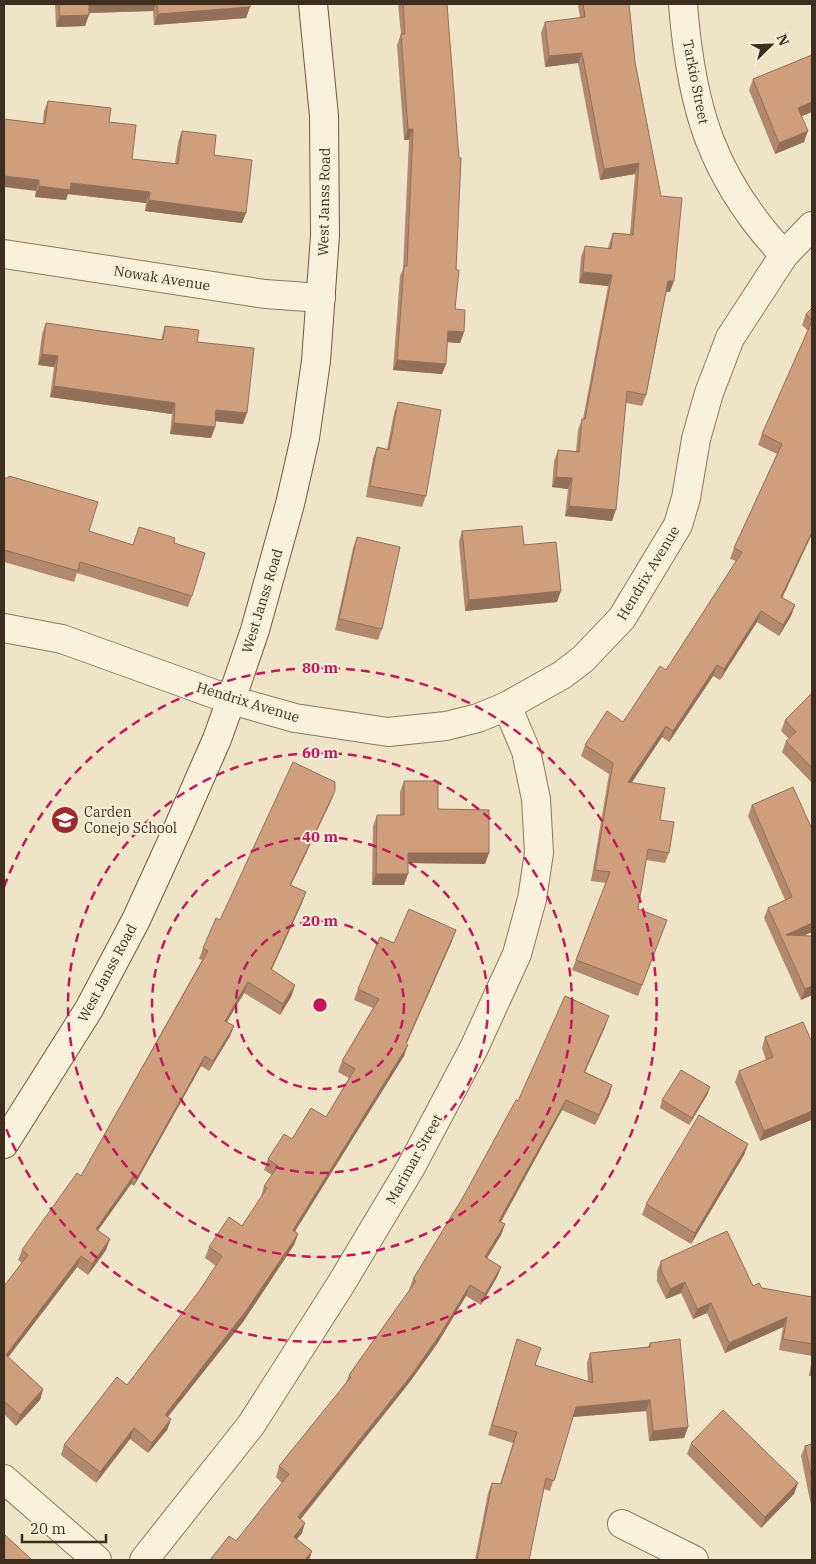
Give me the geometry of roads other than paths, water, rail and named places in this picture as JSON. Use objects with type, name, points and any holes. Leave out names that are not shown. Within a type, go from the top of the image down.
[{"type":"street","name":"West Janss Road","points":[[4,1144],[89,1008],[136,920],[210,757],[255,630],[290,504],[305,438],[316,361],[321,298],[326,180],[324,116],[313,4]]},
{"type":"street","name":"Tarkio Street","points":[[683,4],[694,90],[703,127],[731,189],[758,228],[784,255]]},
{"type":"street","name":"Hendrix Avenue","points":[[4,628],[62,639],[231,700],[295,718],[388,732],[446,726],[478,718],[507,706],[562,675],[583,659],[622,618],[646,581],[678,525],[686,498],[696,439],[719,364],[746,312],[784,255],[812,226]]},
{"type":"street","name":"Nowak Avenue","points":[[4,254],[265,294],[321,298]]},
{"type":"street","name":"Marimar Street","points":[[144,1560],[251,1425],[341,1284],[411,1167],[474,1048],[517,954],[532,899],[538,844],[536,799],[526,751],[507,706]]},
{"type":"street","points":[[4,1479],[97,1560]]},
{"type":"street","points":[[622,1524],[694,1560]]},
{"type":"place","name":"Carden Conejo School","points":[[65,820]]}]
